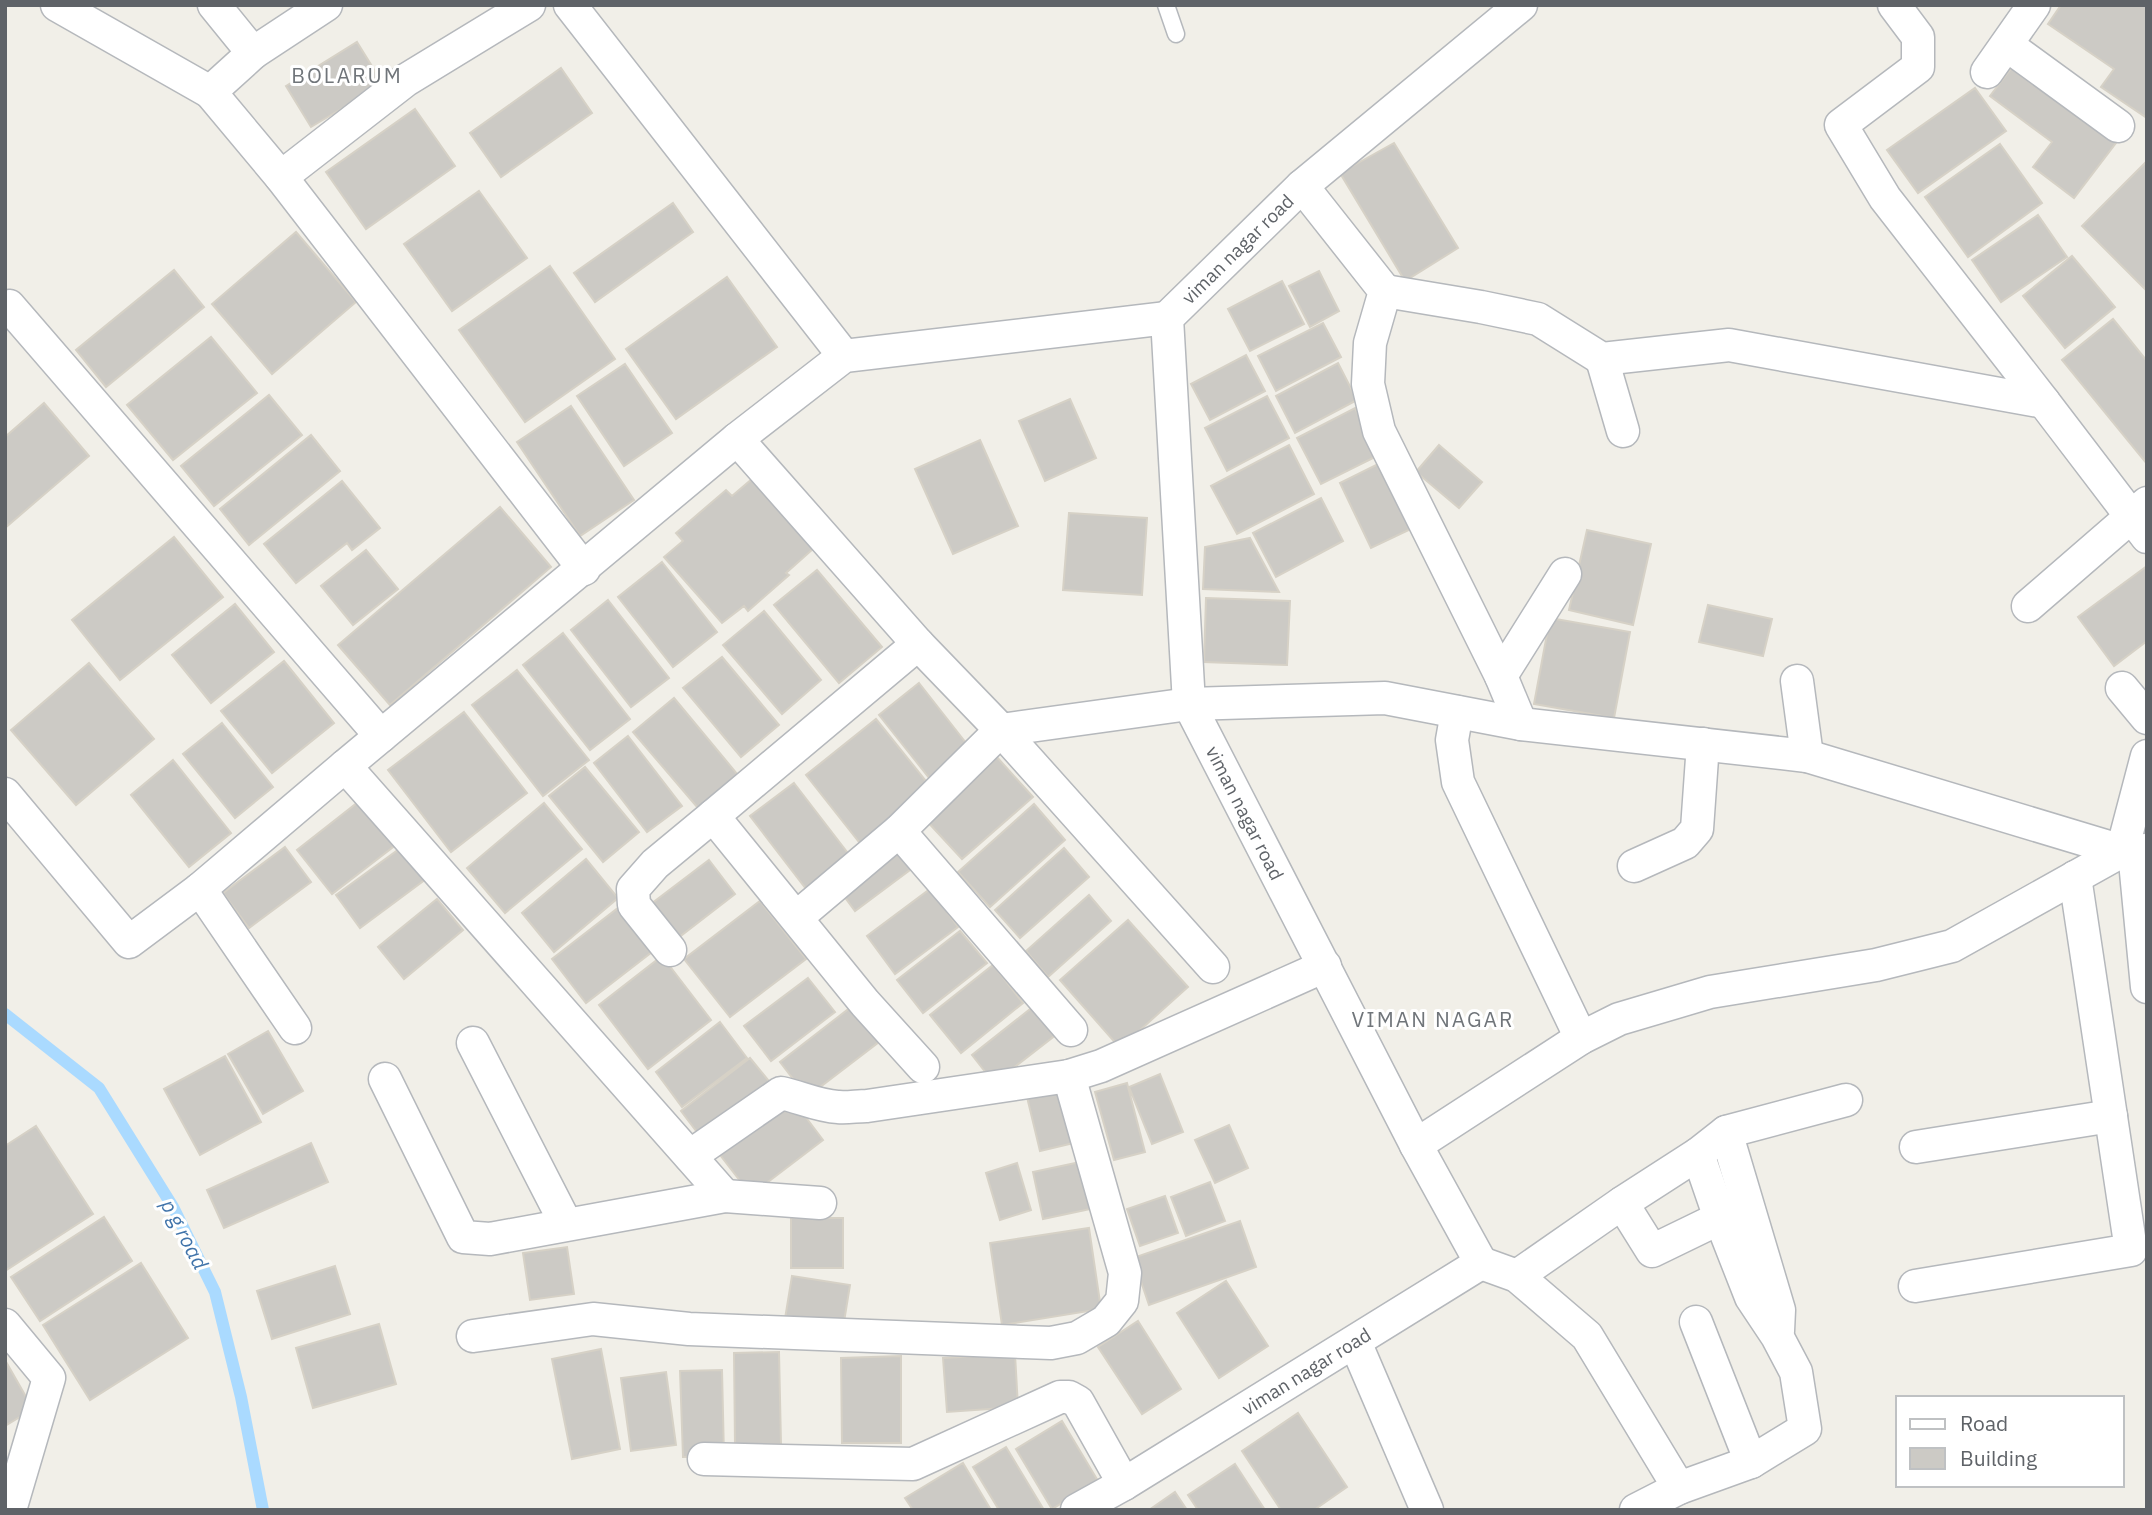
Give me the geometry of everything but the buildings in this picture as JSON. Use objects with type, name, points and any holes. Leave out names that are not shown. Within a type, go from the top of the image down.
[{"type":"street","points":[[57,5],[211,92],[281,177],[584,569]]},
{"type":"street","points":[[214,5],[253,53]]},
{"type":"street","points":[[211,92],[253,53],[326,5]]},
{"type":"street","points":[[281,177],[407,80],[528,5]]},
{"type":"street","points":[[570,5],[844,356]]},
{"type":"street","name":"viman nagar road","points":[[1077,1510],[1124,1484],[1481,1263],[1416,1145],[1189,704],[1167,318],[1301,186],[1521,5]]},
{"type":"street","points":[[1894,5],[1918,37],[1919,67],[1841,125],[1885,198],[2141,520],[2028,606]]},
{"type":"street","points":[[1987,72],[2034,5]]},
{"type":"street","points":[[2007,45],[2118,127]]},
{"type":"street","points":[[1301,186],[1385,290],[1538,319],[1602,359],[1729,345],[2044,401]]},
{"type":"street","points":[[1385,290],[1370,343],[1368,384],[1379,431],[1521,724]]},
{"type":"street","points":[[9,306],[381,736]]},
{"type":"street","points":[[5,794],[129,942],[200,889],[737,439],[844,356],[1167,318]]},
{"type":"street","points":[[1602,359],[1623,430]]},
{"type":"street","points":[[737,439],[918,644],[1000,730],[1213,967]]},
{"type":"street","points":[[1500,676],[1565,574]]},
{"type":"street","points":[[670,950],[634,905],[633,889],[655,864],[918,644]]},
{"type":"street","points":[[1797,681],[1807,756]]},
{"type":"street","points":[[2122,688],[2147,718]]},
{"type":"street","points":[[797,917],[899,831],[1000,730],[1189,704],[1385,698],[1521,724],[1807,756],[2134,851]]},
{"type":"street","points":[[1457,712],[1452,740],[1458,782],[1581,1038]]},
{"type":"street","points":[[1634,866],[1685,843],[1697,829],[1703,744]]},
{"type":"street","points":[[2147,756],[2134,851],[2147,987]]},
{"type":"street","points":[[345,766],[725,1196]]},
{"type":"street","points":[[713,816],[865,1003],[923,1067]]},
{"type":"street","points":[[899,831],[1071,1030]]},
{"type":"street","points":[[1416,1145],[1581,1038],[1619,1019],[1710,992],[1876,964],[1952,946],[2075,877],[2134,851]]},
{"type":"street","points":[[1915,1286],[2131,1250],[2075,877]]},
{"type":"street","points":[[200,889],[295,1028]]},
{"type":"street","points":[[690,1156],[781,1093],[836,1107],[867,1106],[1069,1076],[1101,1066],[1325,966]]},
{"type":"street","points":[[473,1043],[566,1224]]},
{"type":"street","points":[[473,1336],[593,1320],[689,1329],[995,1341],[1051,1343],[1077,1338],[1106,1321],[1122,1301],[1125,1273],[1069,1076]]},
{"type":"street","points":[[385,1079],[464,1237],[490,1239],[725,1196],[820,1203]]},
{"type":"street","points":[[1517,1276],[1698,1154],[1726,1132],[1846,1100]]},
{"type":"street","points":[[1916,1147],[2111,1116]]},
{"type":"street","points":[[1726,1132],[1779,1310],[1777,1336]]},
{"type":"street","points":[[1636,1510],[1679,1488],[1751,1462],[1805,1429],[1796,1373],[1777,1336],[1751,1297],[1698,1154]]},
{"type":"street","points":[[1622,1203],[1652,1251],[1720,1218]]},
{"type":"street","points":[[1481,1263],[1517,1276],[1587,1336],[1679,1488]]},
{"type":"street","points":[[1696,1322],[1751,1462]]},
{"type":"street","points":[[5,1325],[49,1378],[10,1510]]},
{"type":"street","points":[[1355,1342],[1427,1510]]},
{"type":"street","points":[[704,1459],[913,1464],[1060,1397],[1069,1397],[1078,1402],[1124,1484]]},
{"type":"lane","points":[[1166,5],[1176,34]]},
{"type":"waterway","name":"p g road","points":[[5,1014],[99,1088],[173,1207],[215,1292],[241,1397],[263,1510]]},
{"type":"district","name":"BOLARUM","points":[[347,75]]},
{"type":"district","name":"VIMAN NAGAR","points":[[1433,1019]]}]
